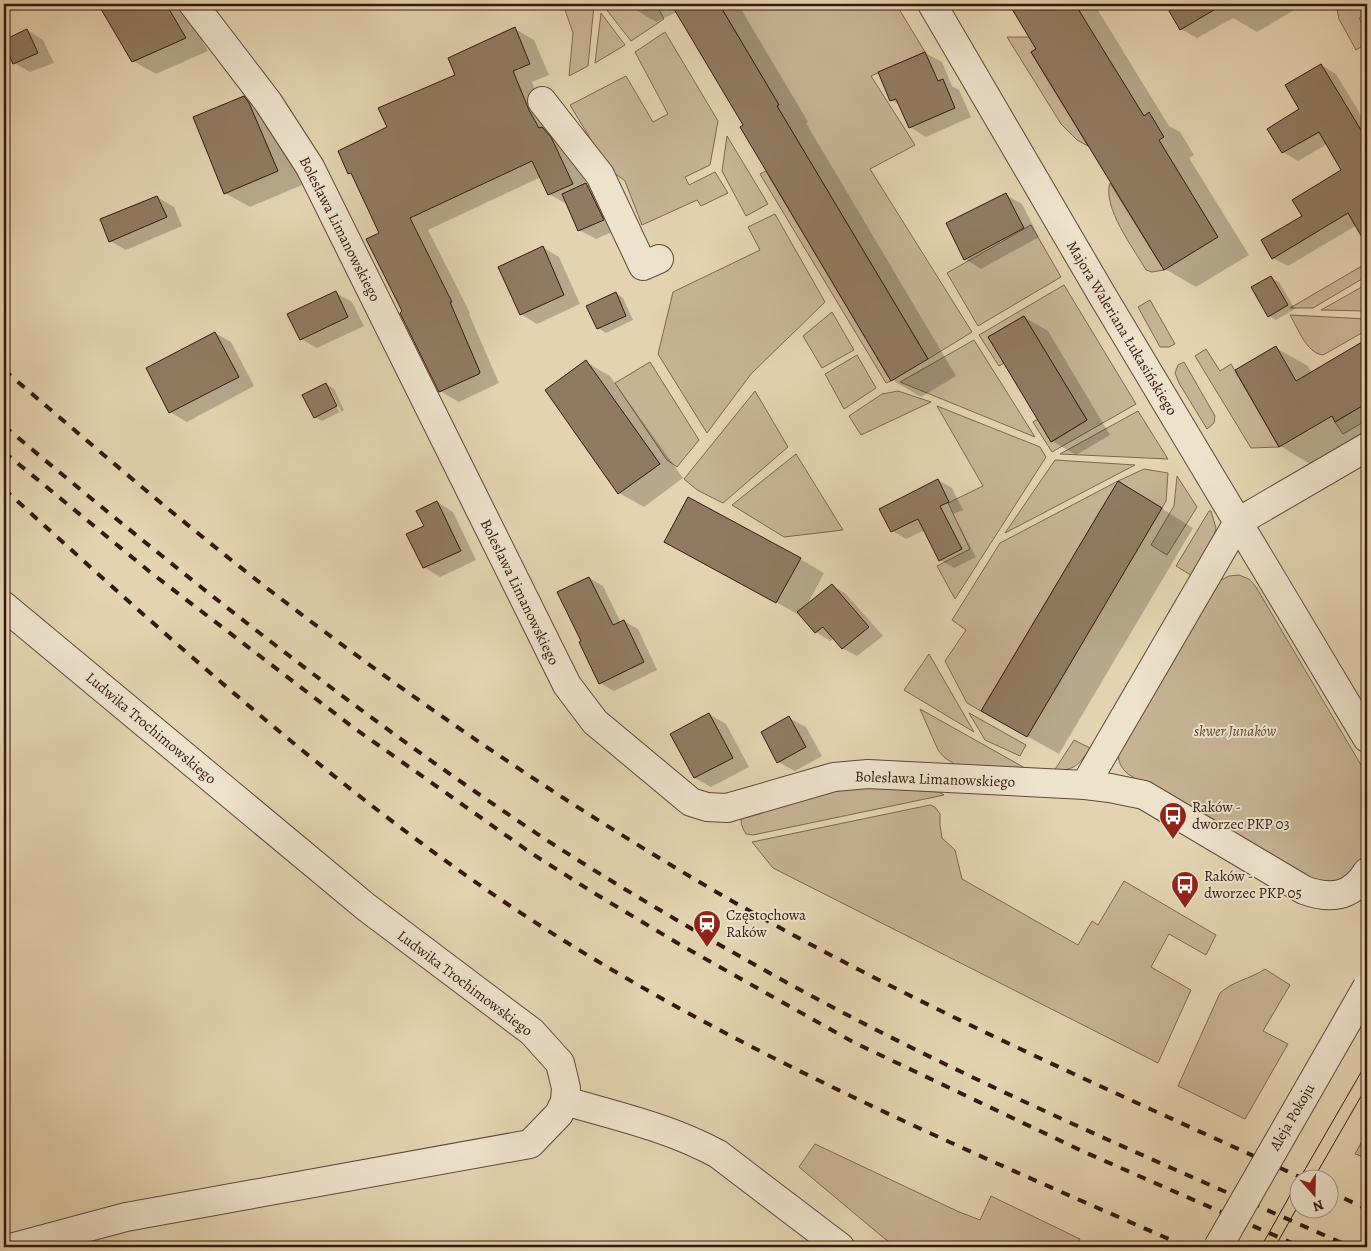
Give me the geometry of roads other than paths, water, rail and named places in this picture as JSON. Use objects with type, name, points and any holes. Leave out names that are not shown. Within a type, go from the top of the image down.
[{"type":"street","name":"Bolesława Limanowskiego","points":[[193,4],[268,102],[310,167],[567,685],[595,722],[691,802],[707,807],[727,808],[834,777],[868,774],[1085,785]]},
{"type":"street","name":"Majora Waleriana Łukasińskiego","points":[[932,4],[1102,295],[1238,522]]},
{"type":"street","points":[[542,101],[600,175],[643,266],[659,259]]},
{"type":"street","points":[[1367,447],[1238,522],[1085,785],[1118,789],[1144,795],[1304,890],[1318,895],[1334,896],[1348,892],[1361,883],[1367,872]]},
{"type":"street","points":[[1238,522],[1367,738]]},
{"type":"street","name":"Ludwika Trochimowskiego","points":[[4,606],[366,908],[532,1032],[560,1063],[566,1088],[565,1101]]},
{"type":"street","name":"Aleja Pokoju","points":[[1218,1247],[1367,987]]},
{"type":"street","points":[[14,1247],[126,1217],[530,1144],[559,1114],[565,1101],[653,1125],[700,1144],[718,1154],[840,1247]]},
{"type":"tram line","points":[[1306,1168],[1367,1062]]},
{"type":"tram line","points":[[1320,1168],[1367,1086]]},
{"type":"tram line","points":[[1261,1247],[1288,1199]]},
{"type":"tram line","points":[[1275,1247],[1291,1218]]},
{"type":"railway","points":[[4,370],[170,510],[272,592],[433,710],[599,821],[713,890],[857,969],[1078,1076],[1288,1172]]},
{"type":"railway","points":[[4,426],[201,587],[335,690],[472,789],[542,837],[628,891],[775,976],[916,1050],[1132,1151],[1351,1247]]},
{"type":"railway","points":[[4,452],[150,572],[354,728],[531,853],[594,893],[679,944],[853,1042],[1082,1151],[1301,1247]]},
{"type":"railway","points":[[4,489],[183,649],[305,752],[431,851],[497,897],[578,949],[662,998],[834,1088],[1010,1169],[1187,1247]]},
{"type":"railway","points":[[1338,1196],[1367,1209]]},
{"type":"place","name":"Raków - dworzec PKP 03","points":[[1173,840]]},
{"type":"place","name":"Raków - dworzec PKP 05","points":[[1185,909]]},
{"type":"place","name":"Częstochowa Raków","points":[[707,948]]},
{"type":"park label","name":"skwer Junaków","points":[[1235,731]]}]
